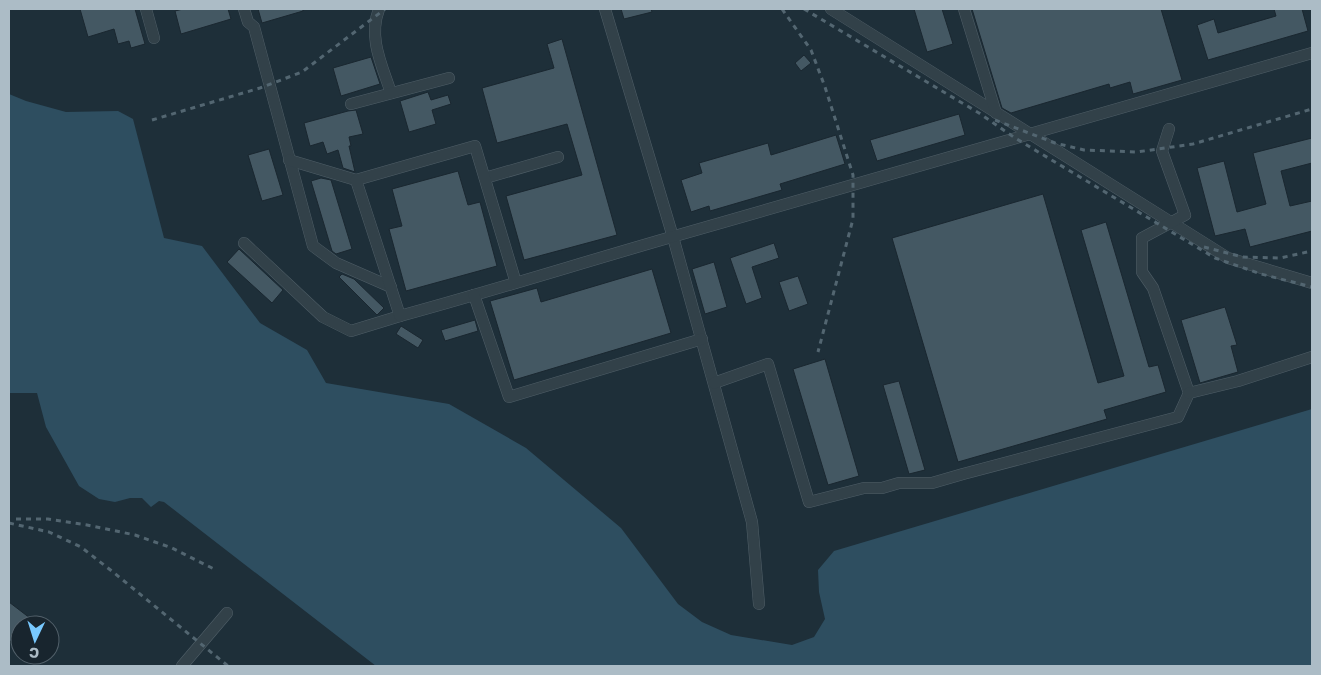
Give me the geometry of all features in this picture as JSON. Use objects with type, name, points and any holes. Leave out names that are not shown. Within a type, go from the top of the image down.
[{"type":"lane","points":[[146,9],[154,38]]},
{"type":"lane","points":[[244,9],[248,22],[254,27],[313,246],[336,263],[391,287]]},
{"type":"lane","points":[[379,9],[374,29],[375,43],[391,93]]},
{"type":"lane","points":[[605,9],[674,236],[752,522],[759,604]]},
{"type":"lane","points":[[831,9],[1228,258],[1312,283]]},
{"type":"lane","points":[[964,9],[996,112]]},
{"type":"lane","points":[[244,242],[323,317],[351,331],[674,236],[1312,53]]},
{"type":"lane","points":[[351,104],[449,78]]},
{"type":"lane","points":[[714,383],[768,364],[808,502],[864,488],[882,488],[898,483],[932,483],[1178,417],[1189,393],[1153,288],[1142,272],[1142,238],[1185,215],[1162,151],[1169,130]]},
{"type":"lane","points":[[290,160],[356,180],[475,146],[516,283]]},
{"type":"lane","points":[[485,178],[558,157]]},
{"type":"lane","points":[[356,180],[400,316]]},
{"type":"lane","points":[[474,295],[509,396],[702,339]]},
{"type":"lane","points":[[1189,393],[1238,381],[1312,357]]},
{"type":"lane","points":[[182,666],[227,613]]},
{"type":"water","points":[[9,94],[26,101],[66,112],[118,111],[133,119],[164,238],[202,246],[260,323],[307,350],[326,383],[449,404],[526,448],[621,528],[678,604],[702,622],[731,635],[792,645],[814,637],[825,619],[819,592],[818,570],[834,551],[1312,409],[1312,666],[376,666],[164,502],[159,501],[151,507],[142,498],[130,498],[115,502],[99,499],[79,486],[46,427],[37,393],[9,393]]},
{"type":"building","points":[[80,9],[135,9],[145,44],[131,48],[129,41],[118,44],[114,29],[88,37]]},
{"type":"building","points":[[183,9],[228,9],[231,19],[181,34],[175,11]]},
{"type":"building","points":[[258,9],[303,9],[303,11],[262,23]]},
{"type":"building","points":[[621,9],[651,9],[652,12],[624,19]]},
{"type":"building","points":[[914,9],[942,9],[953,44],[927,52]]},
{"type":"building","points":[[972,9],[1161,9],[1182,80],[1133,94],[1130,82],[1110,88],[1109,84],[1011,113],[1002,108]]},
{"type":"building","points":[[1274,9],[1302,9],[1308,31],[1208,60],[1197,25],[1214,19],[1218,33],[1276,16]]},
{"type":"building","points":[[562,39],[617,235],[524,260],[506,196],[582,175],[567,124],[497,143],[482,88],[554,68],[547,44]]},
{"type":"building","points":[[804,55],[811,63],[801,71],[795,63]]},
{"type":"building","points":[[371,57],[380,84],[341,96],[333,68]]},
{"type":"building","points":[[428,92],[431,100],[448,95],[451,104],[432,110],[436,124],[409,132],[400,101]]},
{"type":"building","points":[[356,110],[363,134],[349,137],[351,146],[349,146],[355,172],[343,168],[338,150],[327,154],[323,142],[310,146],[304,123]]},
{"type":"building","points":[[959,114],[965,135],[877,161],[870,140]]},
{"type":"building","points":[[836,135],[845,164],[780,184],[782,190],[710,211],[709,206],[691,212],[681,180],[702,173],[699,163],[768,143],[771,155]]},
{"type":"building","points":[[1312,138],[1312,163],[1281,171],[1290,206],[1312,201],[1312,231],[1250,247],[1245,229],[1215,236],[1197,168],[1224,161],[1237,212],[1266,204],[1253,153]]},
{"type":"building","points":[[269,149],[283,195],[262,201],[248,155]]},
{"type":"building","points":[[458,171],[468,205],[480,202],[497,266],[406,291],[389,229],[402,226],[392,189]]},
{"type":"building","points":[[321,178],[331,180],[352,249],[336,254],[332,251],[311,181]]},
{"type":"building","points":[[1043,194],[1098,383],[1124,376],[1081,230],[1106,222],[1149,367],[1158,365],[1166,392],[1104,410],[1107,419],[958,462],[892,238]]},
{"type":"building","points":[[774,243],[779,258],[752,267],[762,298],[746,304],[730,258]]},
{"type":"building","points":[[239,249],[283,290],[272,303],[227,262]]},
{"type":"building","points":[[714,262],[727,307],[705,314],[692,269]]},
{"type":"building","points":[[652,269],[671,333],[514,380],[490,301],[537,288],[541,302]]},
{"type":"building","points":[[342,274],[354,279],[384,308],[377,315],[339,277]]},
{"type":"building","points":[[798,276],[808,304],[789,311],[779,282]]},
{"type":"building","points":[[1225,307],[1237,345],[1231,346],[1238,372],[1200,383],[1181,320]]},
{"type":"building","points":[[475,320],[478,331],[445,341],[441,330]]},
{"type":"building","points":[[401,326],[423,340],[418,348],[396,334]]},
{"type":"building","points":[[825,359],[859,476],[828,485],[793,369]]},
{"type":"building","points":[[899,381],[925,470],[909,474],[883,385]]},
{"type":"building","points":[[9,602],[26,615],[10,615],[9,640]]},
{"type":"railway","points":[[152,120],[260,88],[302,72],[385,9]]},
{"type":"railway","points":[[782,9],[811,50],[853,175],[853,219],[818,352]]},
{"type":"railway","points":[[804,9],[979,113],[1015,138],[1215,258],[1261,274],[1312,287]]},
{"type":"railway","points":[[995,120],[1055,143],[1084,150],[1137,152],[1193,144],[1312,109]]},
{"type":"railway","points":[[1204,247],[1243,257],[1280,258],[1312,251]]},
{"type":"railway","points":[[16,519],[48,519],[135,535],[172,548],[214,569]]},
{"type":"railway","points":[[9,523],[49,532],[81,547],[228,666]]}]
